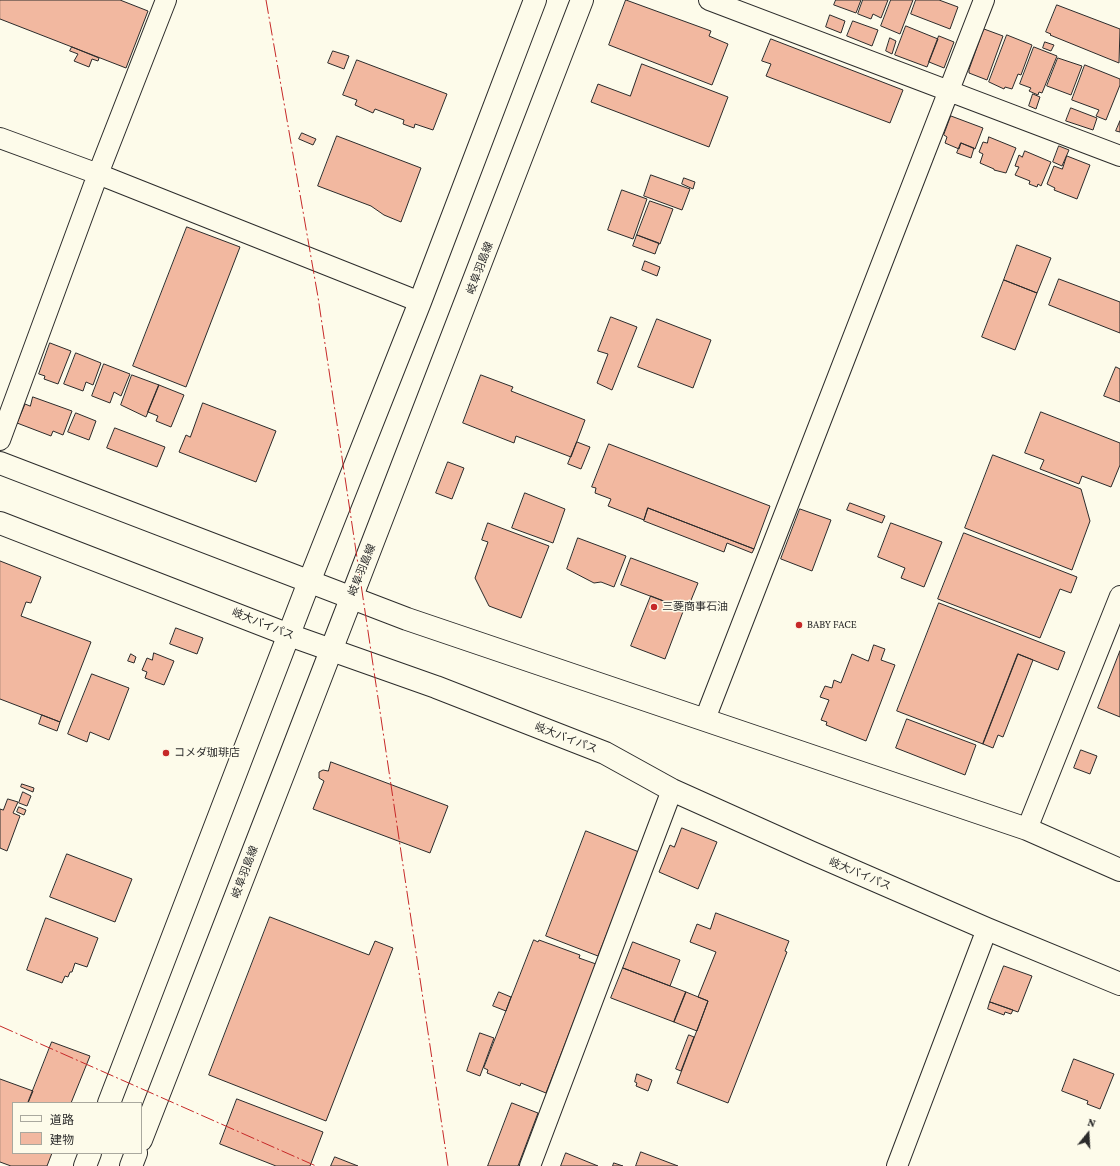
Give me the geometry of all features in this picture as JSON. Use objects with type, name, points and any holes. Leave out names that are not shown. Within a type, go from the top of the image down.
[{"type":"main road","points":[[109,1102],[309,582],[420,302],[535,0]]},
{"type":"main road","name":"岐阜羽島線","points":[[142,1137],[351,597],[452,344],[582,0]]},
{"type":"main road","points":[[0,463],[407,619],[1027,829],[1120,870]]},
{"type":"main road","name":"岐大バイパス","points":[[0,523],[331,650],[436,687],[605,753],[672,790],[987,929],[1120,984]]},
{"type":"main road","points":[[85,1166],[90,1154]]},
{"type":"main road","points":[[131,1166],[136,1154]]},
{"type":"street","points":[[0,440],[98,174],[166,0]]},
{"type":"street","points":[[709,0],[1120,156]]},
{"type":"street","points":[[705,719],[984,0]]},
{"type":"street","points":[[0,138],[98,174],[420,302]]},
{"type":"street","points":[[1027,829],[1120,596]]},
{"type":"street","points":[[530,1166],[672,790]]},
{"type":"street","points":[[897,1166],[987,929]]},
{"type":"building","points":[[0,0],[120,0],[148,11],[126,68],[0,19]]},
{"type":"building","points":[[626,0],[711,31],[709,36],[728,44],[712,85],[609,45]]},
{"type":"building","points":[[836,0],[861,0],[856,13],[834,5]]},
{"type":"building","points":[[863,0],[888,0],[881,18],[873,14],[871,19],[858,14]]},
{"type":"building","points":[[891,0],[913,0],[900,34],[881,26]]},
{"type":"building","points":[[916,0],[939,0],[958,7],[950,29],[911,14]]},
{"type":"building","points":[[1057,5],[1120,29],[1119,63],[1046,32]]},
{"type":"building","points":[[830,15],[845,21],[841,33],[826,27]]},
{"type":"building","points":[[853,21],[878,30],[872,46],[847,36]]},
{"type":"building","points":[[906,26],[938,39],[927,67],[895,55]]},
{"type":"building","points":[[984,29],[1003,36],[987,80],[969,73]]},
{"type":"building","points":[[1007,35],[1032,45],[1021,75],[1018,74],[1012,89],[1005,87],[1004,89],[989,82]]},
{"type":"building","points":[[939,36],[954,42],[944,68],[929,62]]},
{"type":"building","points":[[890,38],[896,41],[892,54],[886,51]]},
{"type":"building","points":[[771,39],[903,90],[890,123],[766,76],[771,64],[762,61]]},
{"type":"building","points":[[1045,42],[1054,45],[1051,51],[1043,48]]},
{"type":"building","points":[[72,47],[99,58],[98,61],[92,59],[89,67],[74,61],[78,54],[70,51]]},
{"type":"building","points":[[1034,47],[1057,56],[1042,93],[1039,92],[1038,95],[1029,91],[1031,88],[1020,84]]},
{"type":"building","points":[[333,51],[349,56],[344,69],[328,63]]},
{"type":"building","points":[[1058,58],[1082,66],[1071,95],[1047,86]]},
{"type":"building","points":[[357,60],[447,94],[433,130],[415,124],[414,128],[403,124],[404,120],[375,109],[373,113],[355,105],[357,100],[343,95]]},
{"type":"building","points":[[642,64],[728,97],[709,147],[591,102],[598,84],[630,96]]},
{"type":"building","points":[[1085,65],[1120,79],[1120,85],[1106,120],[1096,116],[1099,110],[1072,100]]},
{"type":"building","points":[[1033,94],[1040,97],[1036,109],[1029,106]]},
{"type":"building","points":[[1071,108],[1097,118],[1093,130],[1066,121]]},
{"type":"building","points":[[951,116],[983,128],[975,149],[961,143],[959,149],[945,143],[947,137],[944,135]]},
{"type":"building","points":[[1120,121],[1120,132],[1116,131]]},
{"type":"building","points":[[302,133],[316,139],[313,145],[299,139]]},
{"type":"building","points":[[337,136],[421,168],[401,222],[384,215],[371,206],[318,186]]},
{"type":"building","points":[[989,137],[1016,148],[1006,173],[994,170],[980,163],[983,154],[979,152],[983,142],[987,143]]},
{"type":"building","points":[[961,143],[974,148],[971,158],[957,153]]},
{"type":"building","points":[[1059,146],[1069,150],[1062,166],[1053,162]]},
{"type":"building","points":[[1025,151],[1051,162],[1041,186],[1038,184],[1037,187],[1029,184],[1030,181],[1015,175],[1019,167],[1015,166],[1019,155],[1022,157]]},
{"type":"building","points":[[1067,156],[1090,165],[1077,199],[1054,190],[1055,188],[1047,184],[1054,166],[1062,169]]},
{"type":"building","points":[[651,175],[690,189],[682,210],[644,196]]},
{"type":"building","points":[[684,178],[695,182],[693,189],[682,184]]},
{"type":"building","points":[[622,190],[647,199],[633,239],[608,230]]},
{"type":"building","points":[[650,201],[673,209],[660,244],[637,235]]},
{"type":"building","points":[[187,227],[240,247],[186,387],[133,366]]},
{"type":"building","points":[[637,235],[659,243],[655,254],[633,246]]},
{"type":"building","points":[[1017,245],[1051,258],[1037,293],[1004,280]]},
{"type":"building","points":[[645,261],[660,267],[657,276],[642,270]]},
{"type":"building","points":[[1059,279],[1120,302],[1120,333],[1049,305]]},
{"type":"building","points":[[1004,280],[1037,293],[1015,350],[982,337]]},
{"type":"building","points":[[611,317],[637,327],[612,390],[597,383],[608,354],[598,351]]},
{"type":"building","points":[[657,319],[711,340],[693,388],[638,367]]},
{"type":"building","points":[[50,343],[71,351],[58,384],[44,379],[45,376],[39,374]]},
{"type":"building","points":[[76,353],[101,363],[93,385],[86,382],[83,391],[64,384]]},
{"type":"building","points":[[104,364],[130,374],[121,396],[114,392],[110,403],[92,396]]},
{"type":"building","points":[[1116,367],[1120,369],[1120,402],[1104,396]]},
{"type":"building","points":[[132,375],[159,385],[146,417],[121,405]]},
{"type":"building","points":[[481,375],[513,387],[511,391],[585,420],[571,457],[516,436],[514,443],[463,423]]},
{"type":"building","points":[[159,385],[184,395],[171,427],[156,421],[158,416],[148,412]]},
{"type":"building","points":[[33,397],[72,411],[63,435],[53,431],[51,436],[17,423],[25,404],[30,406]]},
{"type":"building","points":[[203,403],[276,431],[256,482],[179,452],[186,435],[190,437]]},
{"type":"building","points":[[1041,412],[1120,443],[1120,465],[1111,487],[1082,476],[1079,484],[1040,469],[1044,460],[1025,453]]},
{"type":"building","points":[[76,413],[96,421],[89,440],[68,432]]},
{"type":"building","points":[[115,428],[165,447],[157,467],[107,448]]},
{"type":"building","points":[[577,442],[590,447],[581,469],[568,464]]},
{"type":"building","points":[[609,444],[770,506],[754,549],[648,508],[644,520],[608,506],[611,499],[595,493],[596,488],[592,487]]},
{"type":"building","points":[[993,455],[1081,489],[1090,521],[1072,570],[965,528]]},
{"type":"building","points":[[448,462],[464,468],[452,499],[436,493]]},
{"type":"building","points":[[525,493],[565,509],[553,543],[512,528]]},
{"type":"building","points":[[850,503],[885,516],[882,523],[847,510]]},
{"type":"building","points":[[648,508],[754,549],[752,553],[727,543],[724,552],[644,521]]},
{"type":"building","points":[[800,509],[831,520],[812,571],[781,559]]},
{"type":"building","points":[[488,523],[549,546],[521,618],[489,606],[475,578],[488,542],[482,540]]},
{"type":"building","points":[[891,523],[942,542],[924,587],[901,578],[905,568],[878,557]]},
{"type":"building","points":[[964,533],[1077,577],[1071,593],[1060,589],[1040,638],[938,599]]},
{"type":"building","points":[[578,538],[626,556],[614,587],[601,582],[594,583],[567,569]]},
{"type":"building","points":[[631,558],[698,583],[687,610],[621,585]]},
{"type":"building","points":[[0,561],[41,577],[31,603],[26,602],[21,616],[91,642],[60,722],[0,699]]},
{"type":"building","points":[[651,596],[684,609],[665,659],[631,646]]},
{"type":"building","points":[[939,603],[1065,652],[1058,670],[1018,654],[983,744],[897,711]]},
{"type":"building","points":[[176,628],[203,638],[197,654],[170,644]]},
{"type":"building","points":[[874,645],[885,649],[881,660],[895,665],[866,741],[826,725],[827,722],[821,720],[829,700],[820,697],[825,686],[832,688],[834,680],[841,683],[852,654],[868,661]]},
{"type":"building","points":[[1120,651],[1120,717],[1098,708]]},
{"type":"building","points":[[154,653],[174,661],[164,685],[145,678],[147,672],[142,670],[147,658],[152,660]]},
{"type":"building","points":[[131,654],[136,657],[134,663],[128,661]]},
{"type":"building","points":[[1018,654],[1033,660],[1003,737],[998,735],[993,748],[983,744]]},
{"type":"building","points":[[92,674],[129,688],[109,740],[90,732],[87,742],[68,734]]},
{"type":"building","points":[[42,715],[60,722],[57,731],[39,724]]},
{"type":"building","points":[[907,719],[976,745],[965,775],[896,748]]},
{"type":"building","points":[[1081,750],[1097,756],[1090,774],[1074,768]]},
{"type":"building","points":[[331,762],[448,806],[430,853],[313,809],[324,781],[319,778],[319,772],[323,770],[328,771]]},
{"type":"building","points":[[22,784],[34,788],[33,792],[21,787]]},
{"type":"building","points":[[23,792],[31,796],[27,806],[19,803]]},
{"type":"building","points":[[8,799],[18,802],[13,813],[20,816],[7,851],[0,848],[0,809],[3,810]]},
{"type":"building","points":[[19,807],[26,810],[24,815],[17,812]]},
{"type":"building","points":[[682,828],[717,842],[698,889],[659,872],[670,845],[674,847]]},
{"type":"building","points":[[586,831],[639,852],[598,956],[546,936]]},
{"type":"building","points":[[67,854],[132,879],[115,922],[50,897]]},
{"type":"building","points":[[716,913],[789,941],[785,951],[787,952],[728,1103],[677,1083],[708,1001],[698,997],[716,952],[690,942],[697,924],[710,929]]},
{"type":"building","points":[[270,917],[369,955],[375,941],[393,948],[326,1121],[209,1075]]},
{"type":"building","points":[[46,918],[98,938],[87,967],[75,963],[72,972],[70,972],[68,977],[65,976],[62,983],[27,970]]},
{"type":"building","points":[[534,940],[538,942],[539,940],[580,955],[579,958],[596,964],[546,1093],[521,1083],[520,1086],[487,1073],[488,1070],[484,1068]]},
{"type":"building","points":[[633,942],[680,960],[670,986],[623,968]]},
{"type":"building","points":[[1004,966],[1032,976],[1018,1012],[990,1002]]},
{"type":"building","points":[[623,968],[686,992],[674,1022],[611,998]]},
{"type":"building","points":[[499,992],[511,997],[506,1011],[493,1006]]},
{"type":"building","points":[[686,992],[708,1001],[697,1031],[674,1022]]},
{"type":"building","points":[[990,1002],[1013,1010],[1011,1014],[1005,1012],[1004,1015],[988,1009]]},
{"type":"building","points":[[480,1033],[494,1038],[480,1076],[467,1071]]},
{"type":"building","points":[[689,1035],[694,1037],[681,1071],[676,1069]]},
{"type":"building","points":[[52,1042],[90,1056],[71,1102],[28,1102]]},
{"type":"building","points":[[1074,1059],[1114,1074],[1100,1109],[1087,1104],[1088,1101],[1062,1091]]},
{"type":"building","points":[[637,1074],[652,1080],[648,1091],[636,1086],[637,1083],[635,1082]]},
{"type":"building","points":[[0,1079],[33,1091],[28,1102],[12,1102],[12,1154],[52,1154],[47,1166],[11,1166],[0,1162]]},
{"type":"building","points":[[237,1099],[323,1132],[310,1166],[276,1166],[220,1144]]},
{"type":"building","points":[[512,1103],[538,1113],[518,1166],[488,1166]]},
{"type":"building","points":[[641,1152],[678,1166],[636,1166]]},
{"type":"building","points":[[566,1153],[598,1166],[561,1166]]},
{"type":"building","points":[[335,1157],[358,1166],[331,1166]]},
{"type":"building","points":[[614,1163],[623,1166],[613,1166]]},
{"type":"power","points":[[266,0],[318,297],[448,1166]]},
{"type":"power","points":[[0,1026],[316,1166]]},
{"type":"place","name":"三菱商事石油","points":[[654,607]]},
{"type":"place","name":"BABY FACE","points":[[799,625]]},
{"type":"place","name":"コメダ珈琲店","points":[[166,753]]}]
